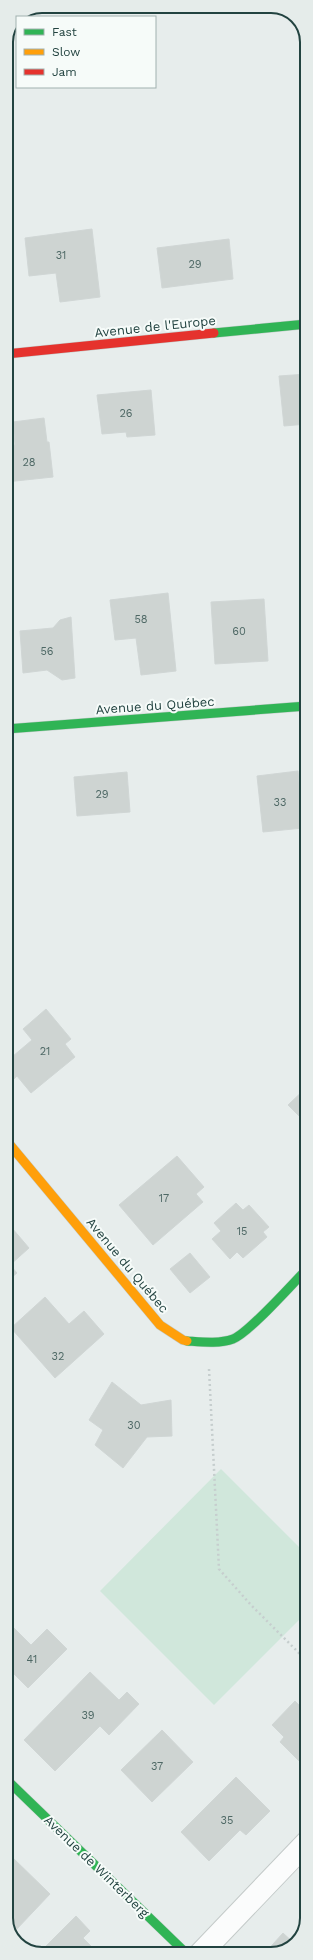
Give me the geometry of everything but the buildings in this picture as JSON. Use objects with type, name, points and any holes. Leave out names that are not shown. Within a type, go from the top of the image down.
[{"type":"street","name":"Avenue de l'Europe","points":[[13,353],[300,325]]},
{"type":"street","name":"Avenue du Québec","points":[[13,728],[300,707]]},
{"type":"street","name":"Avenue du Québec","points":[[13,1148],[160,1325],[183,1340],[207,1343],[234,1339],[250,1327],[300,1276]]},
{"type":"street","name":"Avenue de Winterberg","points":[[13,1786],[180,1947]]},
{"type":"street","points":[[207,1947],[300,1849]]},
{"type":"path","points":[[207,1343],[219,1569],[251,1605],[300,1654]]},
{"type":"green space","points":[[221,1469],[300,1548],[300,1619],[214,1705],[100,1591]]},
{"type":"traffic: fast","points":[[214,333],[300,325]]},
{"type":"traffic: fast","points":[[13,728],[300,707]]},
{"type":"traffic: fast","points":[[187,1341],[222,1342],[233,1339],[260,1318],[300,1277]]},
{"type":"traffic: fast","points":[[13,1786],[180,1947]]},
{"type":"traffic: slow","points":[[13,1148],[160,1325],[187,1341]]},
{"type":"traffic: jam","points":[[13,353],[214,333]]}]
